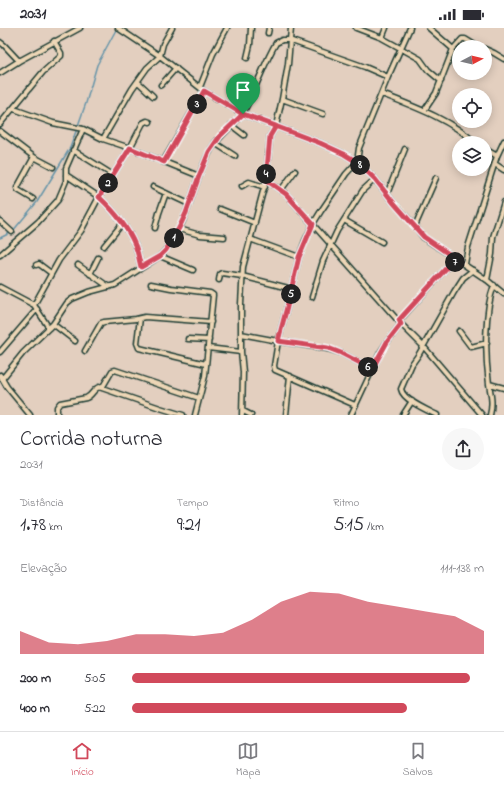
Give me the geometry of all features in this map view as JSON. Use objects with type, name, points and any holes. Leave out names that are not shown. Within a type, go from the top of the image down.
[{"type":"street","points":[[0,73],[54,41],[80,28]]},
{"type":"street","points":[[118,28],[160,56],[204,91],[243,114],[320,143],[357,162],[375,179],[424,237],[503,291]]},
{"type":"street","points":[[103,139],[132,89],[147,68],[160,56],[163,44],[172,28]]},
{"type":"street","points":[[200,87],[213,54],[227,28]]},
{"type":"street","points":[[247,58],[250,45],[251,28]]},
{"type":"street","points":[[268,33],[269,28]]},
{"type":"street","points":[[251,415],[242,413],[243,372],[240,304],[242,276],[250,239],[265,187],[270,136],[276,126],[282,99],[288,64],[291,28]]},
{"type":"street","points":[[356,28],[382,38],[420,59],[428,70],[441,81]]},
{"type":"street","points":[[382,38],[386,28]]},
{"type":"street","points":[[355,405],[274,368],[278,341],[299,257],[313,224],[346,174],[357,162],[359,148],[410,28]]},
{"type":"street","points":[[429,28],[452,48]]},
{"type":"street","points":[[30,415],[7,387],[1,377],[53,324],[67,302],[89,292],[109,287],[160,256],[166,250],[179,228],[209,152],[231,125],[243,114],[274,46],[279,41],[289,40],[365,66],[388,77]]},
{"type":"street","points":[[0,124],[14,109],[21,98],[43,72],[61,56],[61,53],[54,41]]},
{"type":"street","points":[[0,42],[19,61]]},
{"type":"street","points":[[492,52],[504,59]]},
{"type":"street","points":[[424,111],[436,93],[452,55]]},
{"type":"street","points":[[161,85],[176,68]]},
{"type":"street","points":[[138,82],[153,96]]},
{"type":"street","points":[[164,162],[204,91]]},
{"type":"street","points":[[382,94],[452,124],[467,136]]},
{"type":"street","points":[[282,99],[323,114]]},
{"type":"street","points":[[14,109],[53,123],[83,129],[103,139],[130,148],[199,176]]},
{"type":"street","points":[[34,304],[62,255],[81,231],[99,197],[130,148],[143,123],[147,121],[150,122]]},
{"type":"street","points":[[231,125],[244,135]]},
{"type":"street","points":[[0,255],[49,211],[62,192],[66,181],[66,168],[83,129]]},
{"type":"street","points":[[0,131],[34,158],[53,167]]},
{"type":"street","points":[[465,264],[468,247],[497,156],[504,141]]},
{"type":"street","points":[[215,143],[235,156]]},
{"type":"street","points":[[387,194],[405,149]]},
{"type":"street","points":[[73,150],[113,175]]},
{"type":"street","points":[[492,153],[497,156]]},
{"type":"street","points":[[33,199],[17,188],[34,158]]},
{"type":"street","points":[[495,164],[504,170]]},
{"type":"street","points":[[281,190],[295,171]]},
{"type":"street","points":[[66,175],[99,197],[110,208],[136,246],[141,267]]},
{"type":"street","points":[[415,226],[436,178]]},
{"type":"street","points":[[312,297],[330,244],[363,190],[375,179]]},
{"type":"street","points":[[266,180],[286,194],[424,347],[482,415]]},
{"type":"street","points":[[242,186],[249,182],[265,187]]},
{"type":"street","points":[[153,187],[189,204]]},
{"type":"street","points":[[155,228],[166,193]]},
{"type":"street","points":[[487,280],[492,254],[493,237],[504,202]]},
{"type":"street","points":[[220,210],[255,223]]},
{"type":"street","points":[[344,220],[382,242]]},
{"type":"street","points":[[0,221],[12,232]]},
{"type":"street","points":[[104,246],[122,224]]},
{"type":"street","points":[[179,228],[200,235],[224,237]]},
{"type":"street","points":[[250,239],[299,257]]},
{"type":"street","points":[[160,256],[193,270]]},
{"type":"street","points":[[90,274],[98,258]]},
{"type":"street","points":[[351,415],[372,369],[400,322],[450,264],[459,261]]},
{"type":"street","points":[[36,266],[39,264],[51,273]]},
{"type":"street","points":[[78,265],[109,287]]},
{"type":"street","points":[[436,415],[412,401],[402,393],[401,389],[412,364],[424,347],[462,278],[473,270]]},
{"type":"street","points":[[219,280],[222,272],[292,289]]},
{"type":"street","points":[[151,284],[170,288],[210,292],[213,295],[214,300],[210,322],[205,376],[195,415]]},
{"type":"street","points":[[490,415],[492,400],[489,384],[487,343],[490,296],[494,285]]},
{"type":"street","points":[[0,287],[34,304],[49,328]]},
{"type":"street","points":[[0,352],[37,310]]},
{"type":"street","points":[[85,351],[102,323],[110,321],[145,317],[210,322]]},
{"type":"street","points":[[140,318],[137,343],[139,348],[206,364]]},
{"type":"street","points":[[53,324],[75,341]]},
{"type":"street","points":[[459,331],[471,347],[487,343]]},
{"type":"street","points":[[241,334],[328,348],[372,369]]},
{"type":"street","points":[[188,339],[209,340]]},
{"type":"street","points":[[208,348],[241,352]]},
{"type":"street","points":[[102,388],[112,371],[115,370],[199,398]]},
{"type":"street","points":[[286,415],[290,376]]},
{"type":"street","points":[[489,384],[504,388]]},
{"type":"street","points":[[57,415],[56,407],[60,403],[86,398],[90,396],[97,388],[102,388],[171,413],[184,415]]},
{"type":"street","points":[[403,415],[412,401]]},
{"type":"waterway","points":[[0,238],[12,232],[37,202],[70,148],[86,103],[97,65],[117,28]]},
{"type":"route","points":[[243,114],[220,136],[209,152],[186,213],[166,250],[160,256],[141,267],[133,240],[115,213],[99,197],[130,148],[164,162],[172,145],[204,91],[243,114],[276,126],[270,136],[266,180],[286,194],[313,224],[299,257],[278,341],[328,348],[372,369],[387,342],[401,324],[399,320],[450,264],[459,261],[424,237],[375,179],[357,162],[320,143],[276,126],[263,122],[243,114]]}]
